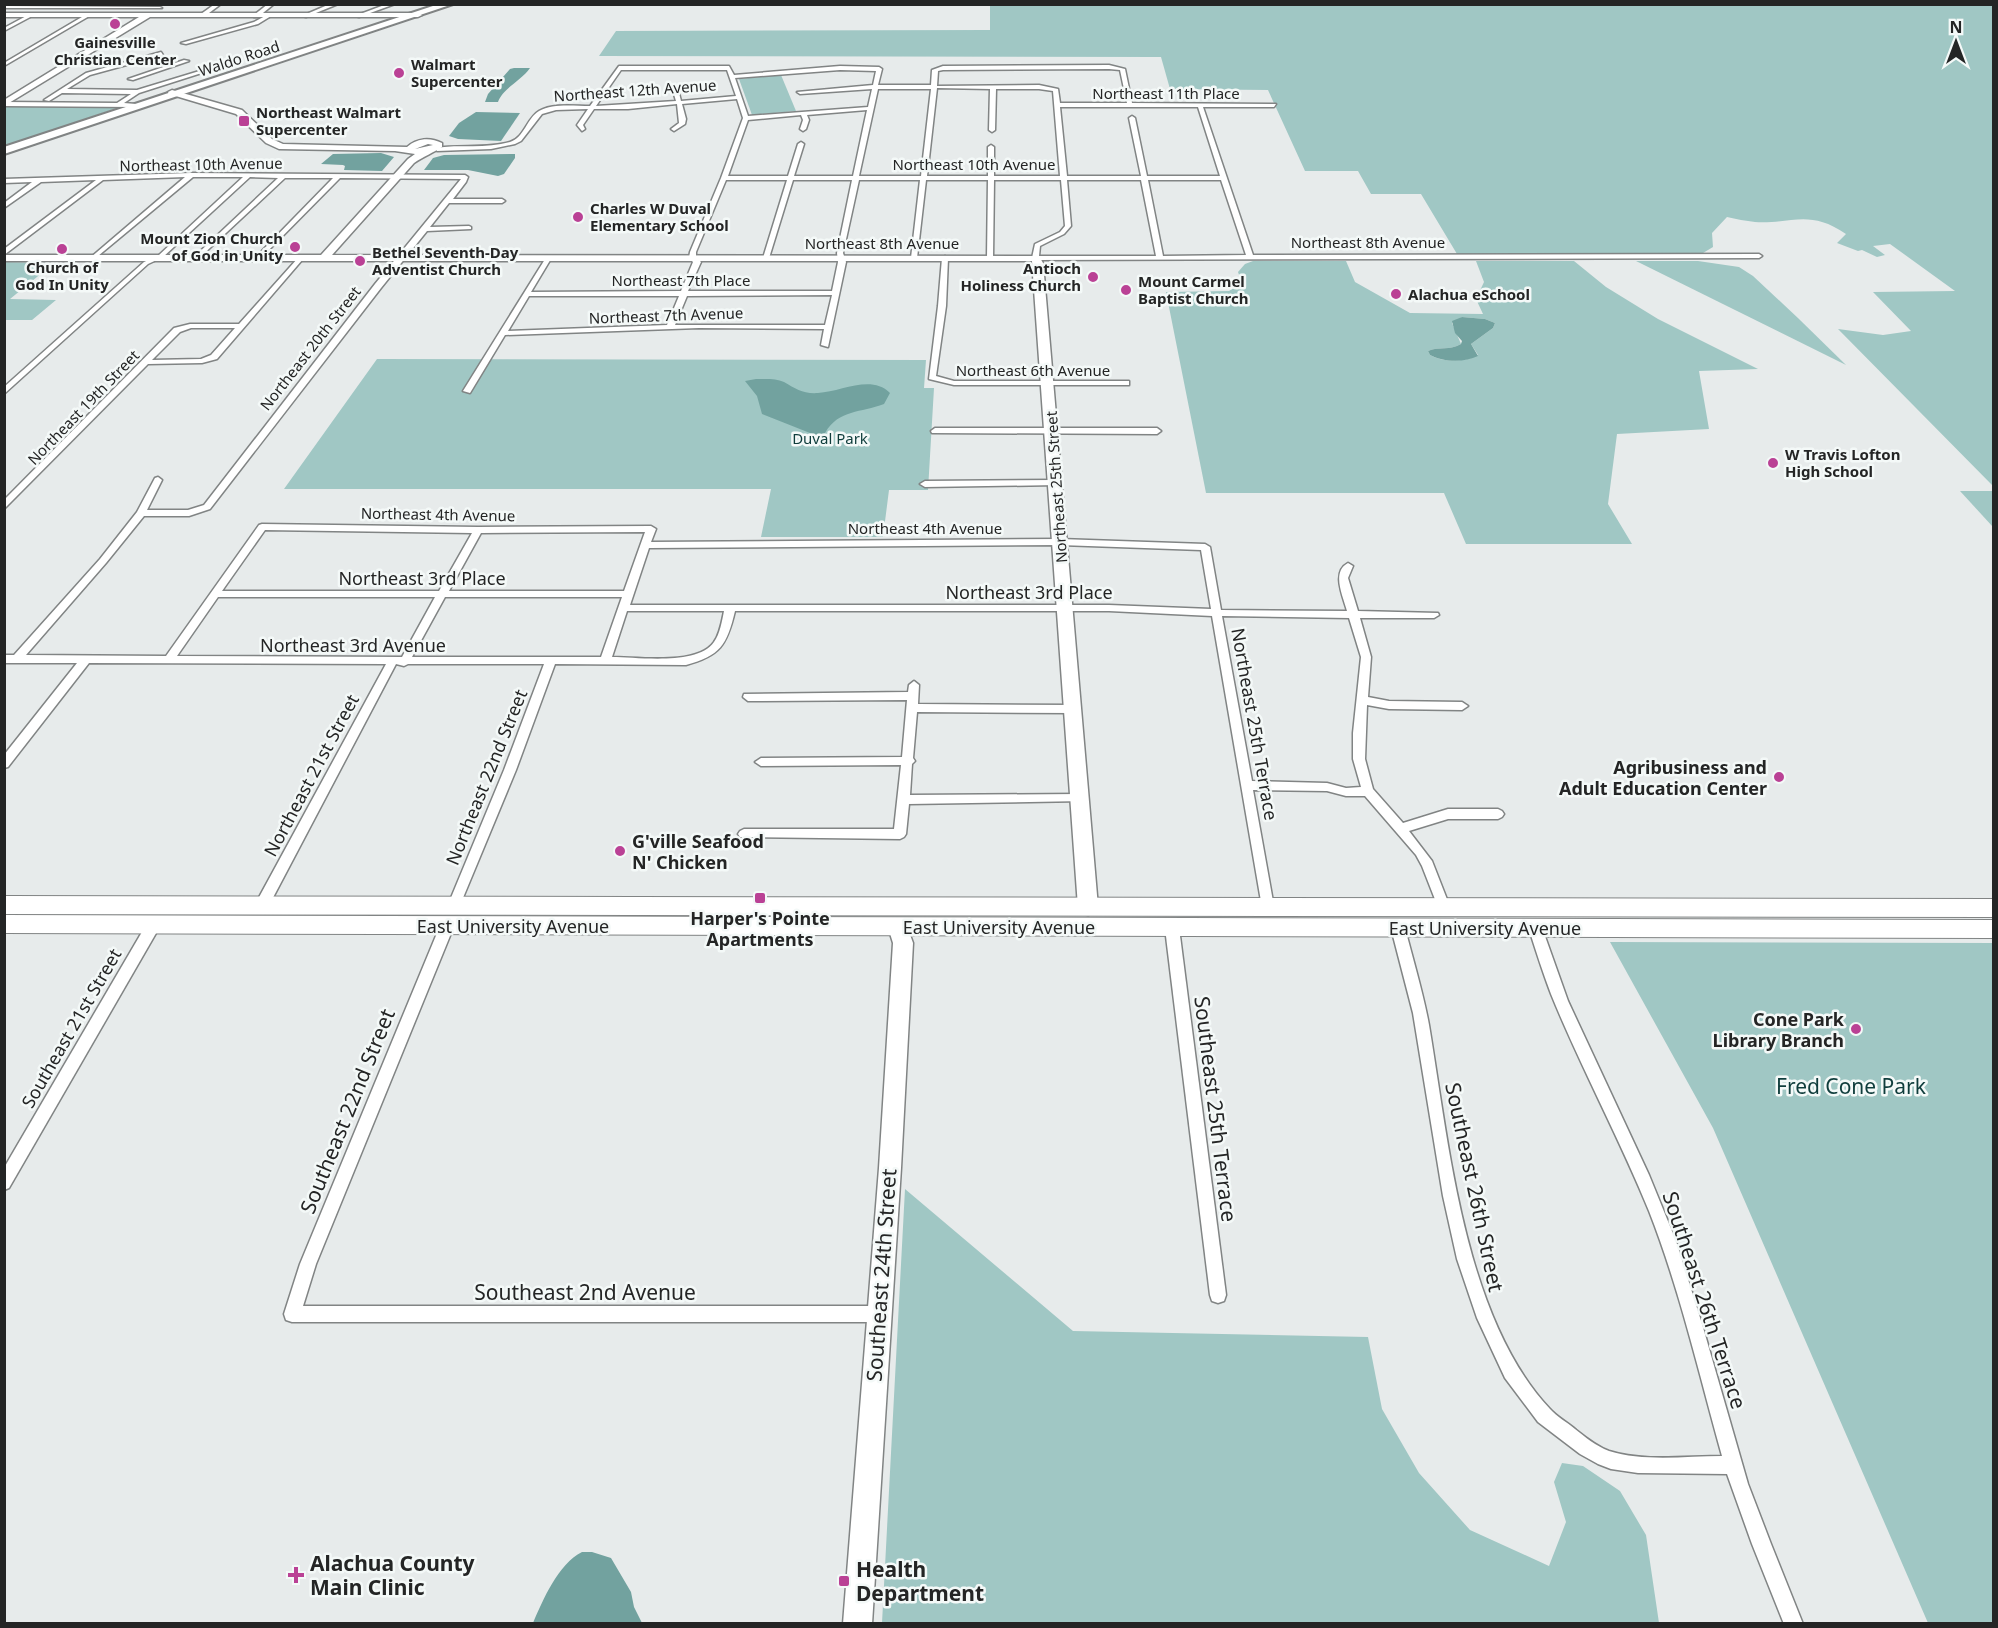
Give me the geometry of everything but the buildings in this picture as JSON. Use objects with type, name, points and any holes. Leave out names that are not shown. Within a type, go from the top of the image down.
[{"type":"highway","name":"Waldo Road","points":[[4,149],[134,105],[182,93],[413,16],[441,4]]},
{"type":"highway","name":"Waldo Road","points":[[4,149],[182,93],[449,4]]},
{"type":"highway","points":[[205,85],[201,92],[211,99]]},
{"type":"main road","name":"East University Avenue","points":[[4,904],[172,905],[258,915],[447,926],[711,916]]},
{"type":"main road","points":[[154,924],[172,905]]},
{"type":"main road","name":"East University Avenue","points":[[4,924],[154,924],[258,915],[454,905],[711,916],[1171,917],[1278,928],[1994,929]]},
{"type":"main road","points":[[447,926],[454,905]]},
{"type":"main road","name":"East University Avenue","points":[[1171,917],[1268,907],[1994,908]]},
{"type":"main road","points":[[1268,907],[1278,928]]},
{"type":"main road","points":[[1392,907],[1398,928]]},
{"type":"main road","points":[[1444,907],[1451,928]]},
{"type":"main road","points":[[1528,907],[1536,928]]},
{"type":"main road","points":[[1825,908],[1834,929]]},
{"type":"street","points":[[203,15],[219,4]]},
{"type":"street","points":[[256,16],[272,4]]},
{"type":"street","points":[[304,16],[336,4]]},
{"type":"street","points":[[357,16],[393,4]]},
{"type":"street","points":[[4,7],[162,6]]},
{"type":"street","points":[[5,104],[162,6]]},
{"type":"street","points":[[4,15],[413,16]]},
{"type":"street","points":[[4,30],[32,15]]},
{"type":"street","points":[[4,65],[89,15]]},
{"type":"street","points":[[184,43],[256,23],[269,16]]},
{"type":"street","points":[[47,100],[82,77],[161,54]]},
{"type":"street","points":[[131,79],[186,62]]},
{"type":"street","points":[[582,129],[580,125],[619,68],[729,68],[740,97],[745,120],[693,252],[692,258],[697,262],[670,327]]},
{"type":"street","points":[[733,77],[794,70],[877,68],[879,71],[825,345]]},
{"type":"street","points":[[914,258],[935,70],[1117,68],[1122,69],[1130,105]]},
{"type":"street","points":[[60,91],[137,92],[208,70]]},
{"type":"street","points":[[100,71],[110,74]]},
{"type":"street","points":[[121,77],[154,87]]},
{"type":"street","points":[[800,92],[876,86],[1053,88],[1057,93],[1068,226],[1062,233],[1037,245],[1035,258]]},
{"type":"street","points":[[669,87],[676,90],[683,118],[682,124],[674,129]]},
{"type":"street","points":[[992,130],[993,87]]},
{"type":"street","points":[[118,105],[137,92]]},
{"type":"street","points":[[182,93],[251,111],[266,141],[282,147],[415,152]]},
{"type":"street","points":[[182,93],[239,112],[260,125]]},
{"type":"street","name":"Northeast 12th Avenue","points":[[438,147],[491,147],[513,143],[519,140],[536,118],[546,110],[556,108],[591,108],[740,97]]},
{"type":"street","points":[[5,104],[134,105]]},
{"type":"street","name":"Northeast 11th Place","points":[[1058,105],[1274,105]]},
{"type":"street","points":[[1200,105],[1250,257]]},
{"type":"street","points":[[745,120],[803,112],[872,108]]},
{"type":"street","points":[[803,112],[806,124],[803,129]]},
{"type":"street","points":[[1132,118],[1160,258]]},
{"type":"street","points":[[324,258],[398,176],[415,152],[429,142],[438,147]]},
{"type":"street","points":[[766,258],[801,144]]},
{"type":"street","points":[[990,258],[991,147]]},
{"type":"street","points":[[92,259],[191,175]]},
{"type":"street","name":"Northeast 10th Avenue","points":[[4,181],[100,180],[191,175],[465,177]]},
{"type":"street","points":[[4,392],[146,263],[161,256],[249,176]]},
{"type":"street","points":[[195,259],[283,176]]},
{"type":"street","points":[[257,259],[338,176]]},
{"type":"street","name":"Northeast 20th Street","points":[[141,513],[189,513],[201,511],[207,507],[465,177]]},
{"type":"street","name":"Northeast 10th Avenue","points":[[724,178],[1223,178]]},
{"type":"street","points":[[4,206],[39,180]]},
{"type":"street","points":[[4,253],[100,180]]},
{"type":"street","points":[[448,201],[502,201]]},
{"type":"street","points":[[425,229],[469,228]]},
{"type":"street","name":"Northeast 8th Avenue","points":[[4,258],[153,260],[549,257],[1759,256]]},
{"type":"street","points":[[467,391],[549,257]]},
{"type":"street","points":[[146,362],[202,361],[214,357],[300,258]]},
{"type":"street","name":"Northeast 6th Avenue","points":[[945,258],[932,377],[954,383],[1126,384]]},
{"type":"street","name":"Northeast 25th Street","points":[[1035,258],[1038,263],[1048,383],[1089,917]]},
{"type":"street","name":"Northeast 7th Place","points":[[527,294],[835,293]]},
{"type":"street","name":"Northeast 19th Street","points":[[4,506],[182,327],[241,326]]},
{"type":"street","name":"Northeast 7th Avenue","points":[[504,333],[670,327],[828,327]]},
{"type":"street","points":[[935,431],[1157,431]]},
{"type":"street","points":[[17,659],[103,561],[141,513],[158,480]]},
{"type":"street","points":[[925,484],[1055,483]]},
{"type":"street","name":"Northeast 4th Avenue","points":[[215,594],[262,527],[478,530],[651,529],[645,545],[1060,542],[1205,547]]},
{"type":"street","name":"Northeast 21st Street","points":[[258,915],[398,662],[443,594],[478,530]]},
{"type":"street","points":[[605,661],[645,545]]},
{"type":"street","name":"Northeast 25th Terrace","points":[[1205,547],[1268,907]]},
{"type":"street","points":[[1348,566],[1343,578],[1366,657],[1359,759],[1368,791],[1428,864],[1444,907]]},
{"type":"street","points":[[169,660],[215,594]]},
{"type":"street","name":"Northeast 3rd Place","points":[[215,594],[628,594]]},
{"type":"street","name":"Northeast 3rd Place","points":[[624,608],[1065,608],[1218,613],[1434,615]]},
{"type":"street","name":"Northeast 3rd Avenue","points":[[4,659],[398,662],[686,661],[701,659],[720,644],[730,609]]},
{"type":"street","points":[[4,764],[85,660]]},
{"type":"street","name":"Northeast 22nd Street","points":[[454,905],[510,770],[550,662]]},
{"type":"street","points":[[744,834],[900,834],[909,761],[913,696]]},
{"type":"street","points":[[748,697],[913,696],[1073,709]]},
{"type":"street","points":[[1362,700],[1389,705],[1462,706]]},
{"type":"street","points":[[761,762],[909,761]]},
{"type":"street","points":[[1248,785],[1327,787],[1346,792],[1368,791]]},
{"type":"street","points":[[903,800],[1080,798]]},
{"type":"street","points":[[1399,829],[1448,814],[1498,814]]},
{"type":"street","name":"Southeast 24th Street","points":[[857,1623],[890,1168],[903,944],[894,917]]},
{"type":"street","name":"Southeast 25th Terrace","points":[[1171,917],[1218,1295]]},
{"type":"street","name":"Southeast 21st Street","points":[[4,1183],[154,924]]},
{"type":"street","name":"Southeast 22nd Street","points":[[291,1314],[321,1232],[447,926]]},
{"type":"street","name":"Southeast 26th Street","points":[[1398,928],[1422,1023],[1440,1139],[1457,1225],[1479,1305],[1503,1357],[1530,1400],[1564,1436],[1610,1460],[1644,1464],[1733,1465]]},
{"type":"street","name":"Southeast 26th Terrace","points":[[1536,928],[1560,1000],[1630,1147],[1668,1241],[1693,1317],[1733,1465],[1753,1524],[1794,1623]]},
{"type":"street","name":"Southeast 2nd Avenue","points":[[291,1314],[878,1314]]},
{"type":"green space","points":[[990,4],[1993,5],[1993,486],[1838,329],[1883,335],[1911,331],[1873,292],[1955,291],[1890,244],[1873,246],[1885,255],[1877,257],[1862,250],[1858,251],[1837,243],[1846,234],[1822,222],[1801,219],[1755,222],[1727,217],[1712,233],[1713,247],[1703,253],[1457,254],[1421,194],[1371,194],[1358,171],[1305,171],[1268,90],[1170,89],[1161,57],[599,56],[616,31],[990,30]]},
{"type":"green space","points":[[781,75],[796,111],[752,115],[739,79]]},
{"type":"green space","points":[[4,106],[115,106],[117,108],[5,146]]},
{"type":"green space","points":[[1253,261],[1346,261],[1355,282],[1410,313],[1483,314],[1476,299],[1484,282],[1476,261],[1574,261],[1606,287],[1658,319],[1758,369],[1699,371],[1709,429],[1617,434],[1608,504],[1632,544],[1466,544],[1444,493],[1206,493],[1166,292],[1229,291],[1242,283],[1238,272],[1245,264]],"holes":[[[1462,317],[1485,319],[1495,323],[1493,328],[1471,344],[1478,355],[1454,361],[1430,355],[1428,351],[1461,344],[1452,323]]]},
{"type":"green space","points":[[1636,261],[1698,261],[1739,267],[1753,276],[1846,365]]},
{"type":"green space","points":[[5,262],[54,263],[10,299],[56,300],[32,320],[5,320]]},
{"type":"green space","name":"Duval Park","points":[[377,359],[926,360],[924,388],[934,388],[928,490],[889,490],[883,537],[761,537],[771,489],[284,489]]},
{"type":"green space","points":[[1960,491],[1993,491],[1993,527]]},
{"type":"green space","name":"Fred Cone Park","points":[[1610,942],[1993,943],[1993,1623],[1928,1623],[1713,1128]]},
{"type":"green space","points":[[905,1189],[1073,1331],[1368,1337],[1382,1409],[1419,1473],[1470,1530],[1549,1566],[1566,1522],[1554,1482],[1562,1463],[1583,1466],[1620,1491],[1646,1535],[1659,1623],[882,1623]]},
{"type":"shaded area","points":[[530,68],[500,97],[498,102],[485,102],[488,94],[510,69]]},
{"type":"shaded area","points":[[476,112],[520,113],[501,141],[458,139],[449,136],[459,123]]},
{"type":"shaded area","points":[[381,153],[394,157],[382,171],[344,170],[343,165],[321,164],[333,154]]},
{"type":"shaded area","points":[[515,154],[515,158],[504,174],[498,176],[468,170],[424,170],[433,158],[444,155]]},
{"type":"shaded area","points":[[1462,317],[1485,319],[1495,323],[1493,328],[1471,344],[1478,356],[1454,361],[1430,355],[1428,351],[1461,344],[1462,341],[1455,333],[1452,321]]},
{"type":"shaded area","points":[[756,379],[781,381],[808,393],[827,392],[865,384],[874,385],[890,393],[884,404],[844,416],[831,425],[825,433],[815,435],[762,414],[757,396],[745,381]]},
{"type":"shaded area","points":[[582,1552],[592,1552],[611,1558],[631,1592],[634,1607],[642,1623],[533,1623],[559,1574],[573,1558]]},
{"type":"place","name":"Gainesville Christian Center","points":[[115,24]]},
{"type":"place","name":"Walmart Supercenter","points":[[399,73]]},
{"type":"place","name":"Northeast Walmart Supercenter","points":[[244,121]]},
{"type":"place","name":"Charles W Duval Elementary School","points":[[578,217]]},
{"type":"place","name":"Mount Zion Church of God in Unity","points":[[295,247]]},
{"type":"place","name":"Church of God In Unity","points":[[62,249]]},
{"type":"place","name":"Bethel Seventh-Day Adventist Church","points":[[360,261]]},
{"type":"place","name":"Antioch Holiness Church","points":[[1093,277]]},
{"type":"place","name":"Mount Carmel Baptist Church","points":[[1126,290]]},
{"type":"place","name":"Alachua eSchool","points":[[1396,294]]},
{"type":"place","name":"W Travis Lofton High School","points":[[1773,463]]},
{"type":"place","name":"Agribusiness and Adult Education Center","points":[[1779,777]]},
{"type":"place","name":"G'ville Seafood N' Chicken","points":[[620,851]]},
{"type":"place","name":"Harper's Pointe Apartments","points":[[760,898]]},
{"type":"place","name":"Cone Park Library Branch","points":[[1856,1029]]},
{"type":"place","name":"Alachua County Main Clinic","points":[[296,1575]]},
{"type":"place","name":"Health Department","points":[[844,1581]]}]
